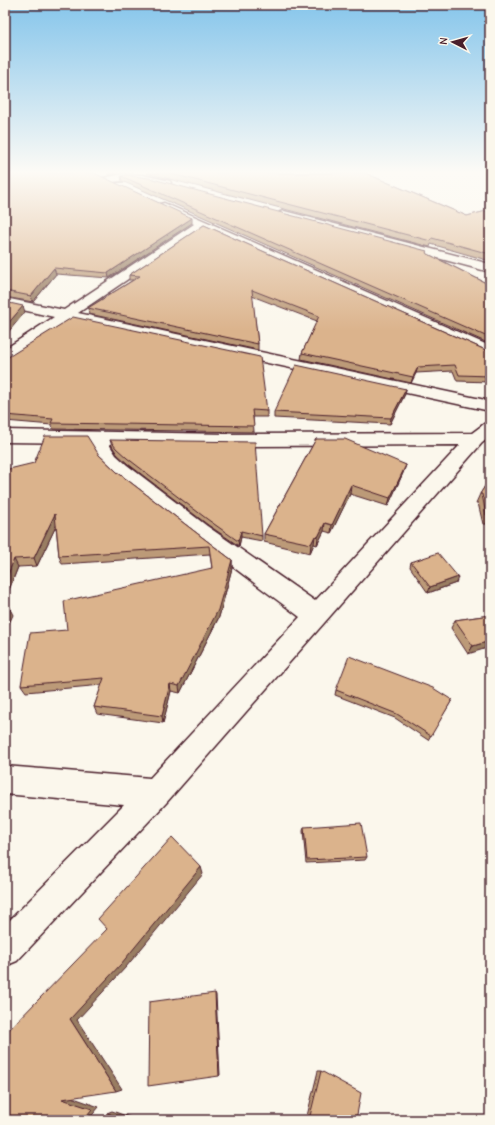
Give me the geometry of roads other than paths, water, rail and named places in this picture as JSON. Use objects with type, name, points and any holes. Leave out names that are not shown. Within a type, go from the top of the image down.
[{"type":"street","points":[[5,356],[199,226]]},
{"type":"street","points":[[209,226],[490,352]]},
{"type":"street","points":[[330,226],[490,268]]},
{"type":"street","points":[[5,302],[490,406]]},
{"type":"street","points":[[5,436],[226,440],[483,434]]},
{"type":"street","points":[[5,949],[156,793],[316,615],[483,434]]},
{"type":"street","points":[[97,437],[101,450],[109,460],[120,469],[200,531],[316,615]]},
{"type":"street","points":[[5,780],[156,793]]}]
